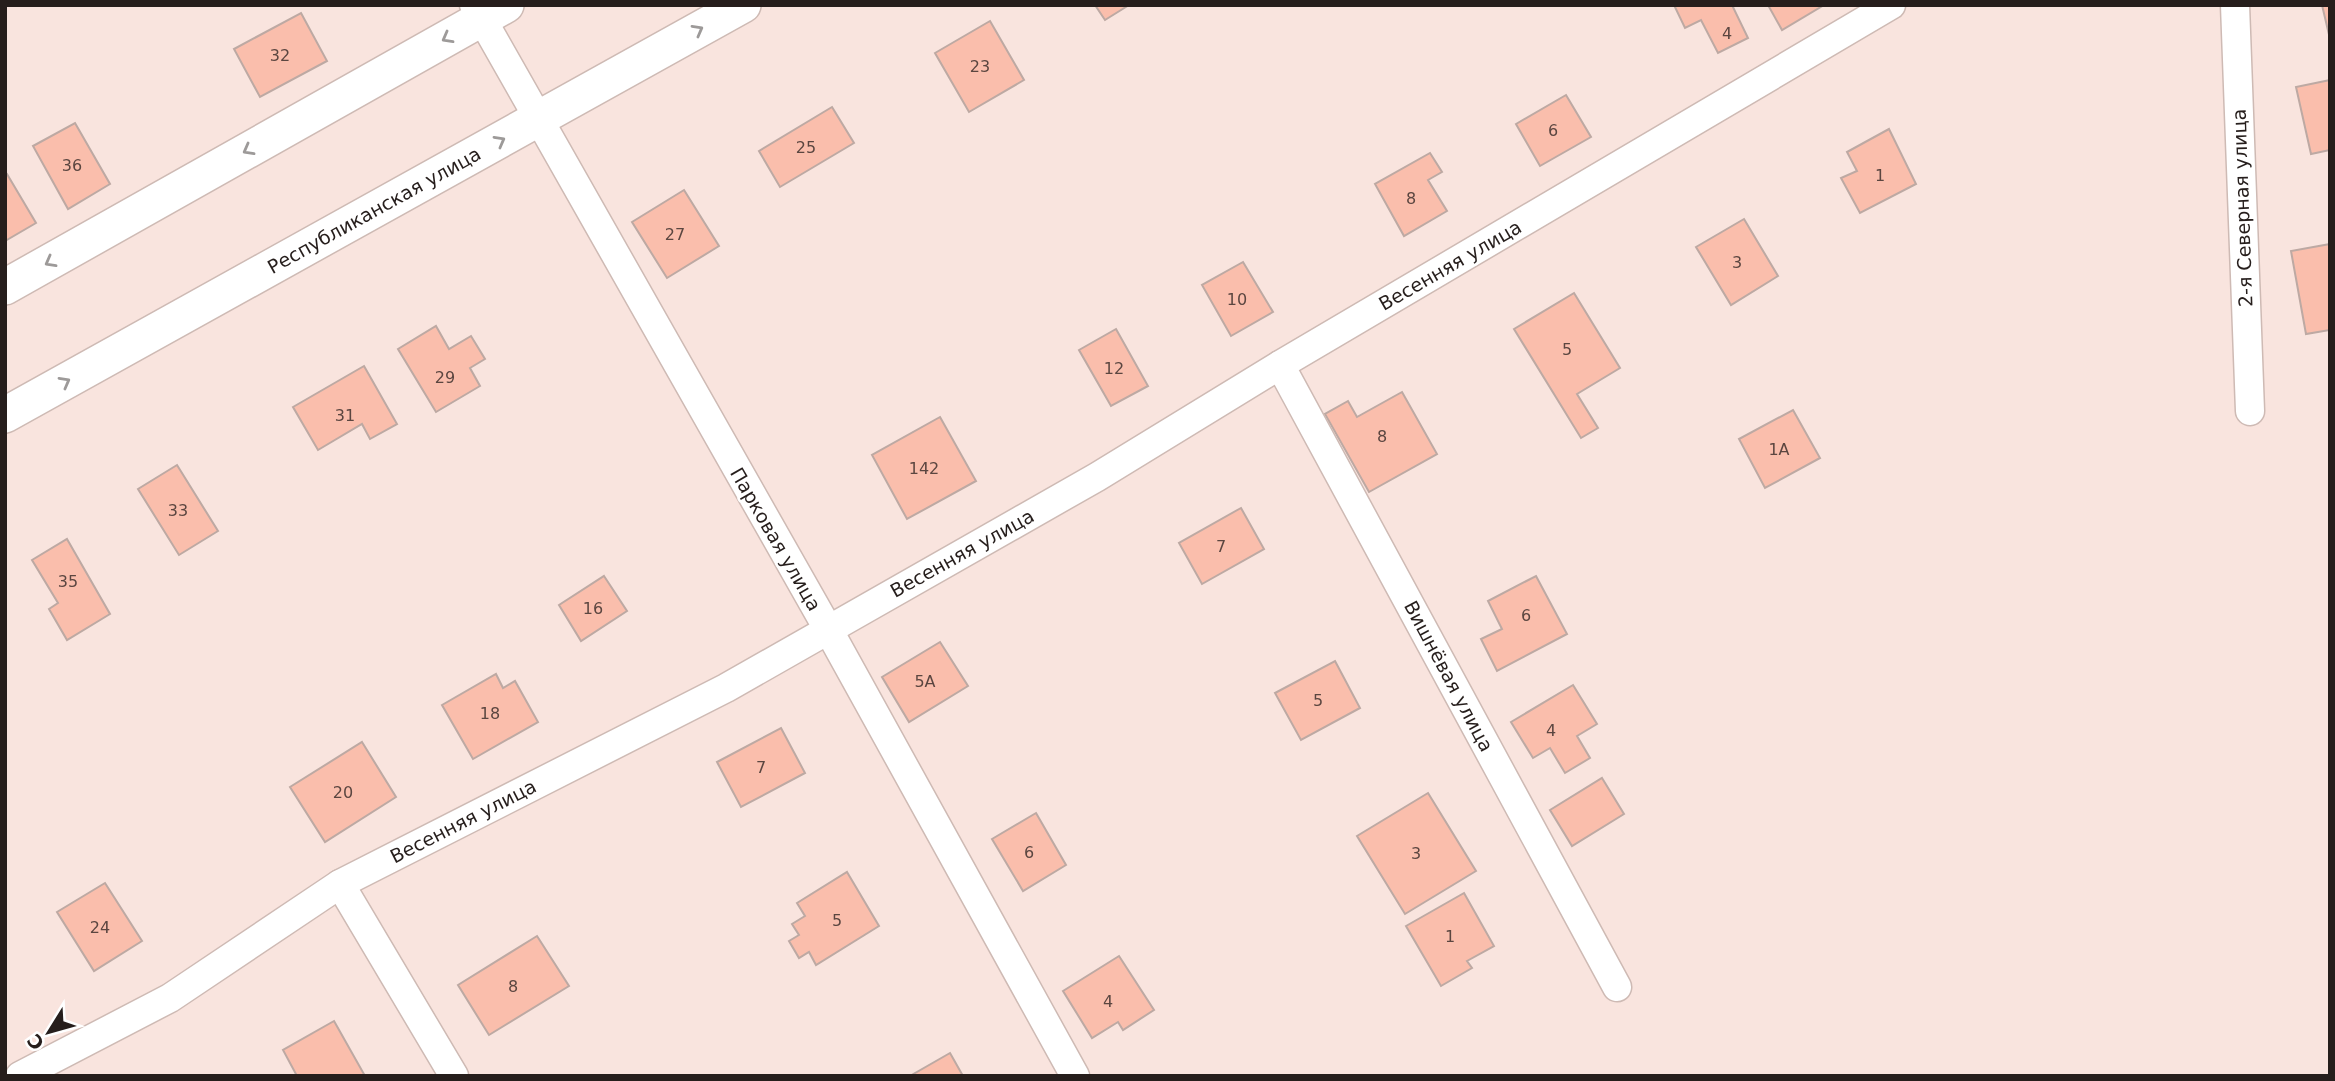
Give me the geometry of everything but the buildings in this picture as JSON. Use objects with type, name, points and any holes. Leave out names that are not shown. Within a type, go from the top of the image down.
[{"type":"street","name":"Республиканская улица","points":[[5,415],[743,5]]},
{"type":"street","name":"Весенняя улица","points":[[20,1076],[170,998],[340,884],[726,688],[1097,477],[1280,365],[1891,5]]},
{"type":"street","name":"2-я Северная улица","points":[[2235,5],[2250,411]]},
{"type":"street","name":"Парковая улица","points":[[487,10],[538,120],[828,629],[1075,1076]]},
{"type":"street","points":[[5,287],[487,10]]},
{"type":"street","name":"Вишнёвая улица","points":[[1280,365],[1617,987]]},
{"type":"street","points":[[340,884],[454,1076]]}]
